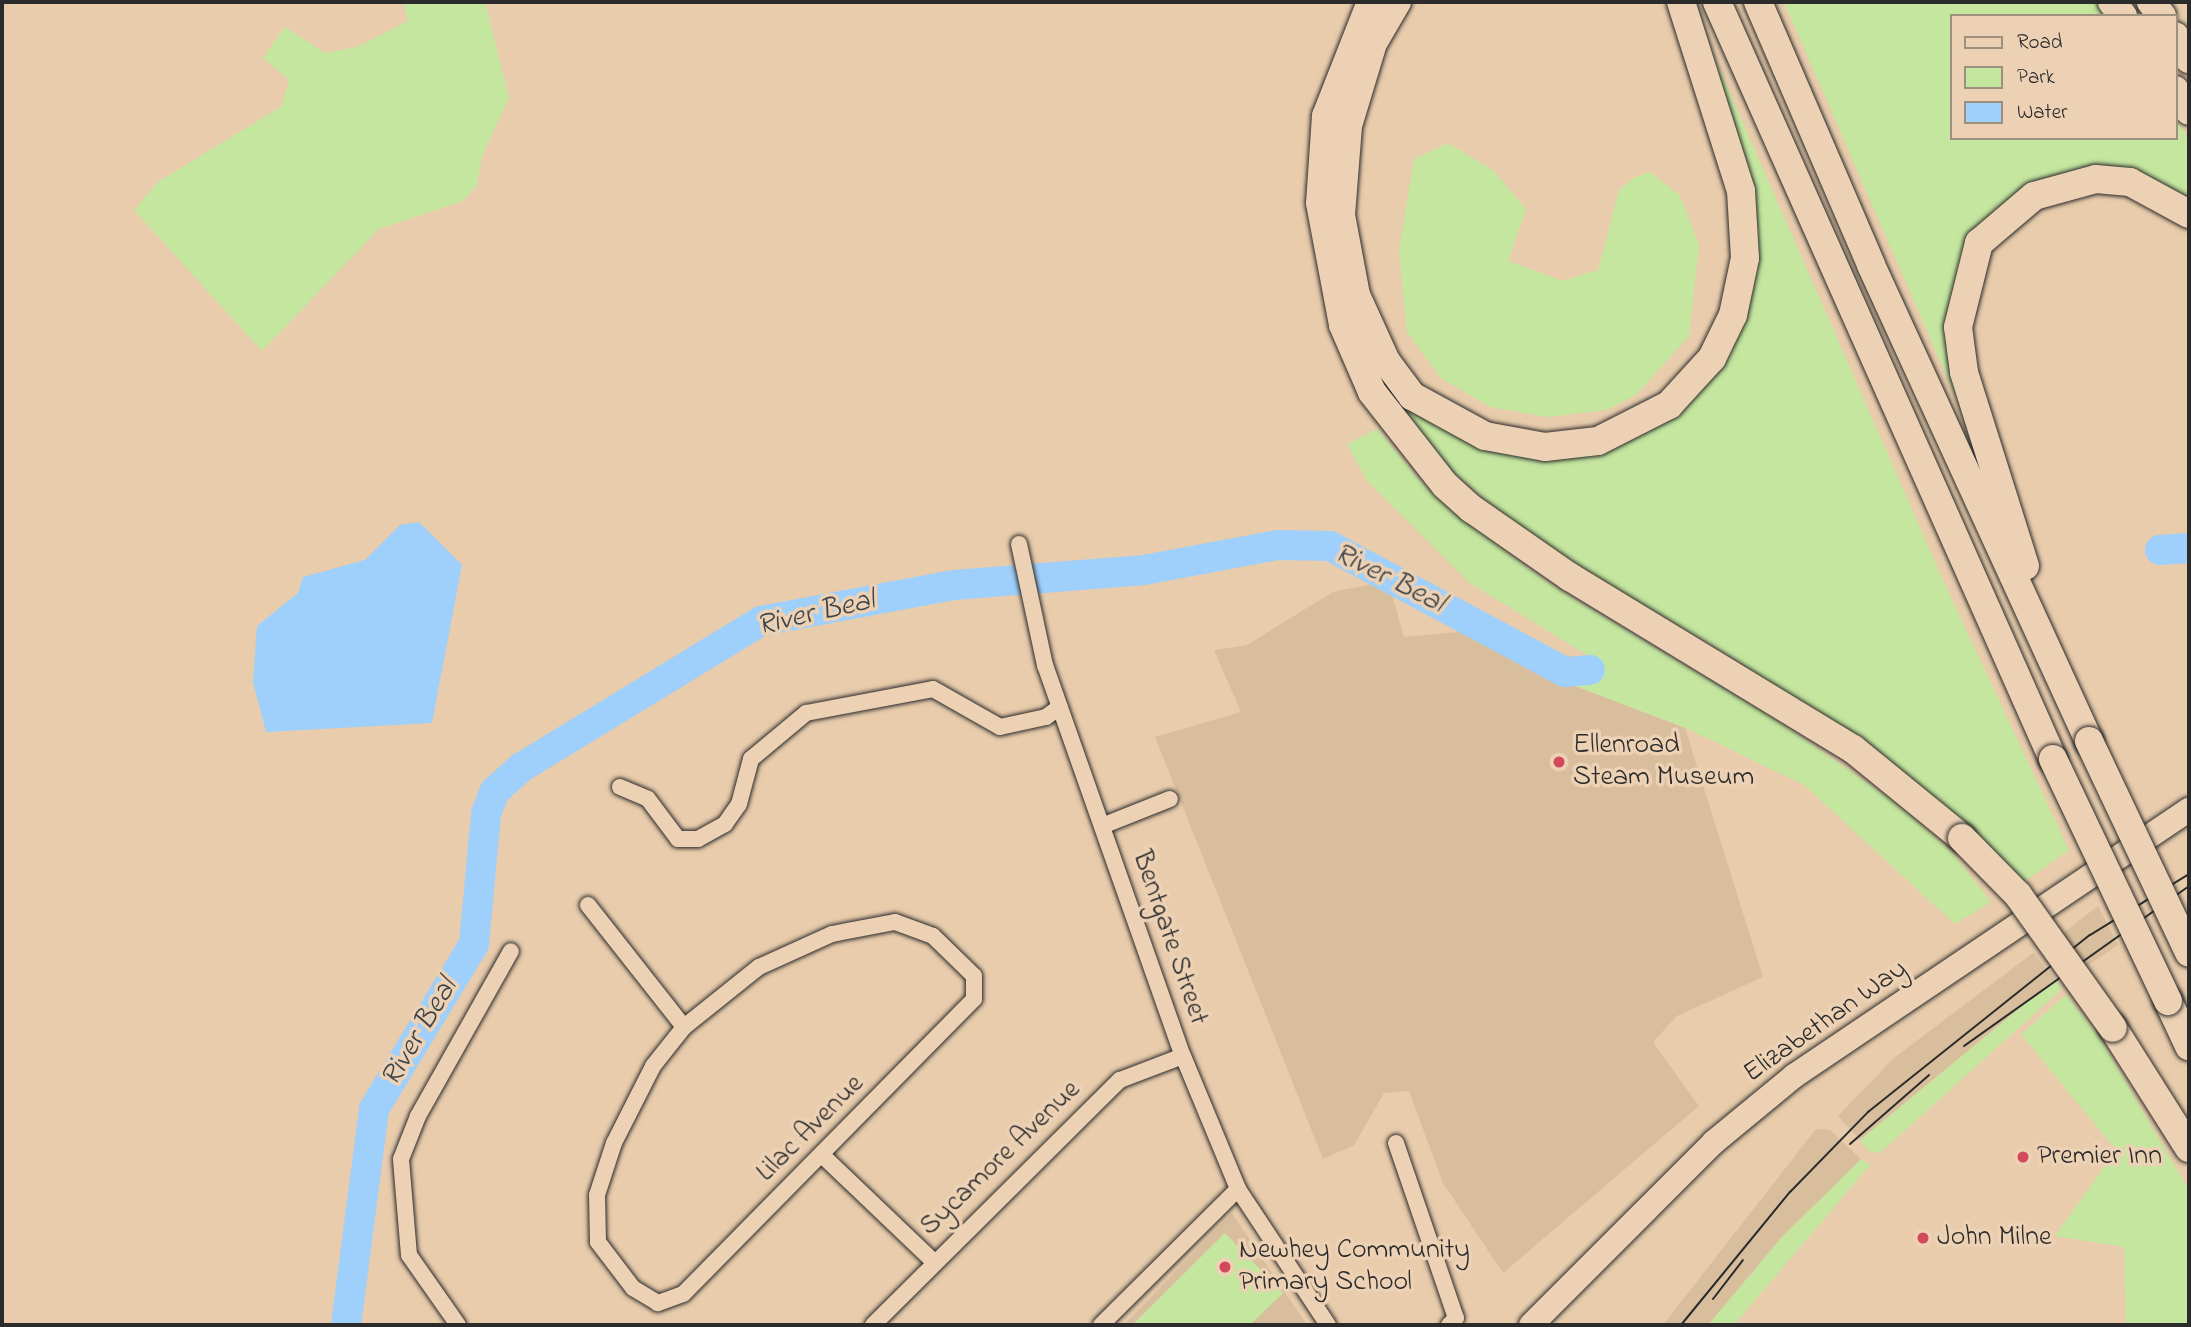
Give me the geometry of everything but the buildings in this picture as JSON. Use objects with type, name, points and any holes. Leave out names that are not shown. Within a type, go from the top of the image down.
[{"type":"highway","points":[[1371,2],[1326,116],[1320,203],[1343,325],[1372,392],[1445,485],[1472,509],[1570,577],[1853,749],[1962,838],[2018,895],[2113,1028],[2189,1148]]},
{"type":"highway","points":[[1397,2],[1373,43],[1348,126],[1341,215],[1356,295],[1386,361],[1412,396],[1485,436],[1545,447],[1598,441],[1661,410],[1699,376],[1733,315],[1745,258],[1741,191],[1681,2]]},
{"type":"highway","points":[[1717,2],[2053,759],[2189,1046]]},
{"type":"highway","points":[[1758,2],[2072,707],[2189,953]]},
{"type":"highway","points":[[2177,39],[2189,59]]},
{"type":"highway","points":[[2177,93],[2189,111]]},
{"type":"highway","points":[[2072,707],[1964,372],[1958,327],[1964,286],[1979,243],[2002,218],[2066,184],[2130,182],[2189,214]]},
{"type":"main road","name":"Elizabethan Way","points":[[1531,1325],[1714,1142],[1794,1076],[2189,810]]},
{"type":"street","name":"Bentgate Street","points":[[1019,544],[1026,592],[1060,707],[1183,1056],[1238,1189],[1322,1322]]},
{"type":"street","points":[[621,787],[648,799],[678,839],[698,839],[725,824],[739,804],[751,759],[806,713],[933,689],[1000,727],[1046,717],[1060,707]]},
{"type":"street","points":[[1102,826],[1170,799]]},
{"type":"street","points":[[588,905],[684,1027]]},
{"type":"street","name":"Lilac Avenue","points":[[909,923],[933,936],[974,976],[974,999],[684,1294],[658,1303],[633,1288],[598,1242],[597,1195],[614,1143],[648,1077],[684,1027],[759,967],[871,924],[909,923]]},
{"type":"street","points":[[458,1325],[409,1255],[401,1159],[418,1116],[511,951]]},
{"type":"street","name":"Sycamore Avenue","points":[[873,1325],[933,1262],[1120,1080],[1183,1056]]},
{"type":"street","points":[[1396,1143],[1456,1318],[1449,1325]]},
{"type":"street","points":[[822,1155],[933,1262]]},
{"type":"street","points":[[1101,1325],[1238,1189]]},
{"type":"shaded area","points":[[1388,581],[1404,637],[1470,631],[1567,683],[1685,728],[1763,977],[1677,1016],[1653,1042],[1699,1106],[1503,1273],[1443,1183],[1409,1091],[1384,1093],[1354,1145],[1323,1159],[1155,737],[1241,712],[1214,650],[1247,645],[1333,592]]},
{"type":"shaded area","points":[[2098,906],[2118,945],[2084,968],[2059,936]]},
{"type":"shaded area","points":[[2033,953],[2055,979],[1860,1140],[1838,1116],[1894,1058]]},
{"type":"shaded area","points":[[1816,1129],[1830,1130],[1861,1159],[1781,1238],[1708,1325],[1663,1325]]},
{"type":"shaded area","name":"Newhey Community Primary School","points":[[1232,1213],[1307,1325],[1124,1325]]},
{"type":"green space","points":[[403,2],[485,2],[509,98],[482,156],[477,185],[463,201],[379,229],[262,351],[134,210],[158,182],[282,106],[289,80],[263,58],[285,27],[325,53],[357,47],[408,21]]},
{"type":"green space","points":[[1690,2],[1942,578],[2069,850],[2018,886],[1734,658],[1559,556],[1503,515],[1452,471],[1396,403],[1405,397],[1481,442],[1649,428],[1749,286]]},
{"type":"green space","points":[[1784,2],[2098,2],[2107,14],[1950,14],[1950,140],[2177,140],[2177,119],[2189,140],[2189,198],[2139,175],[2104,171],[1966,254],[1981,455]]},
{"type":"green space","points":[[1448,143],[1494,171],[1526,209],[1508,261],[1563,281],[1598,270],[1619,190],[1634,178],[1650,172],[1680,196],[1699,245],[1689,336],[1637,394],[1607,410],[1547,417],[1490,407],[1441,378],[1407,332],[1399,250],[1414,159]]},
{"type":"green space","points":[[1378,429],[1420,481],[1468,524],[1553,586],[1784,725],[1892,800],[1952,852],[1991,902],[1955,924],[1804,785],[1686,728],[1567,683],[1591,679],[1597,661],[1470,583],[1367,481],[1347,444]]},
{"type":"green space","points":[[2055,979],[2062,989],[1880,1153],[1869,1151],[1860,1140]]},
{"type":"green space","points":[[2066,995],[2100,1038],[2189,1190],[2189,1325],[2126,1325],[2124,1247],[2055,1236],[2116,1150],[2021,1034]]},
{"type":"green space","points":[[1861,1159],[1870,1165],[1734,1325],[1708,1325],[1781,1238]]},
{"type":"green space","name":"Newhey Community Primary School","points":[[1225,1233],[1283,1293],[1250,1325],[1132,1325]]},
{"type":"water","points":[[419,522],[462,565],[432,723],[266,732],[253,682],[257,626],[298,593],[303,577],[365,560],[400,525]]},
{"type":"waterway","name":"River Beal","points":[[346,1325],[374,1109],[474,944],[486,814],[495,791],[522,767],[761,621],[954,585],[1144,570],[1277,545],[1330,546],[1565,672],[1590,670]]},
{"type":"waterway","name":"River Beal","points":[[2160,550],[2189,548]]},
{"type":"tram line","points":[[1681,1325],[1790,1192],[1868,1112],[2090,935],[2189,874]]},
{"type":"tram line","points":[[1964,1046],[2189,886]]},
{"type":"tram line","points":[[1850,1144],[1929,1075]]},
{"type":"tram line","points":[[1713,1299],[1743,1260]]},
{"type":"place","name":"Ellenroad Steam Museum","points":[[1559,762]]},
{"type":"place","name":"Premier Inn","points":[[2023,1157]]},
{"type":"place","name":"John Milne","points":[[1923,1238]]},
{"type":"place","name":"Newhey Community Primary School","points":[[1225,1267]]}]
